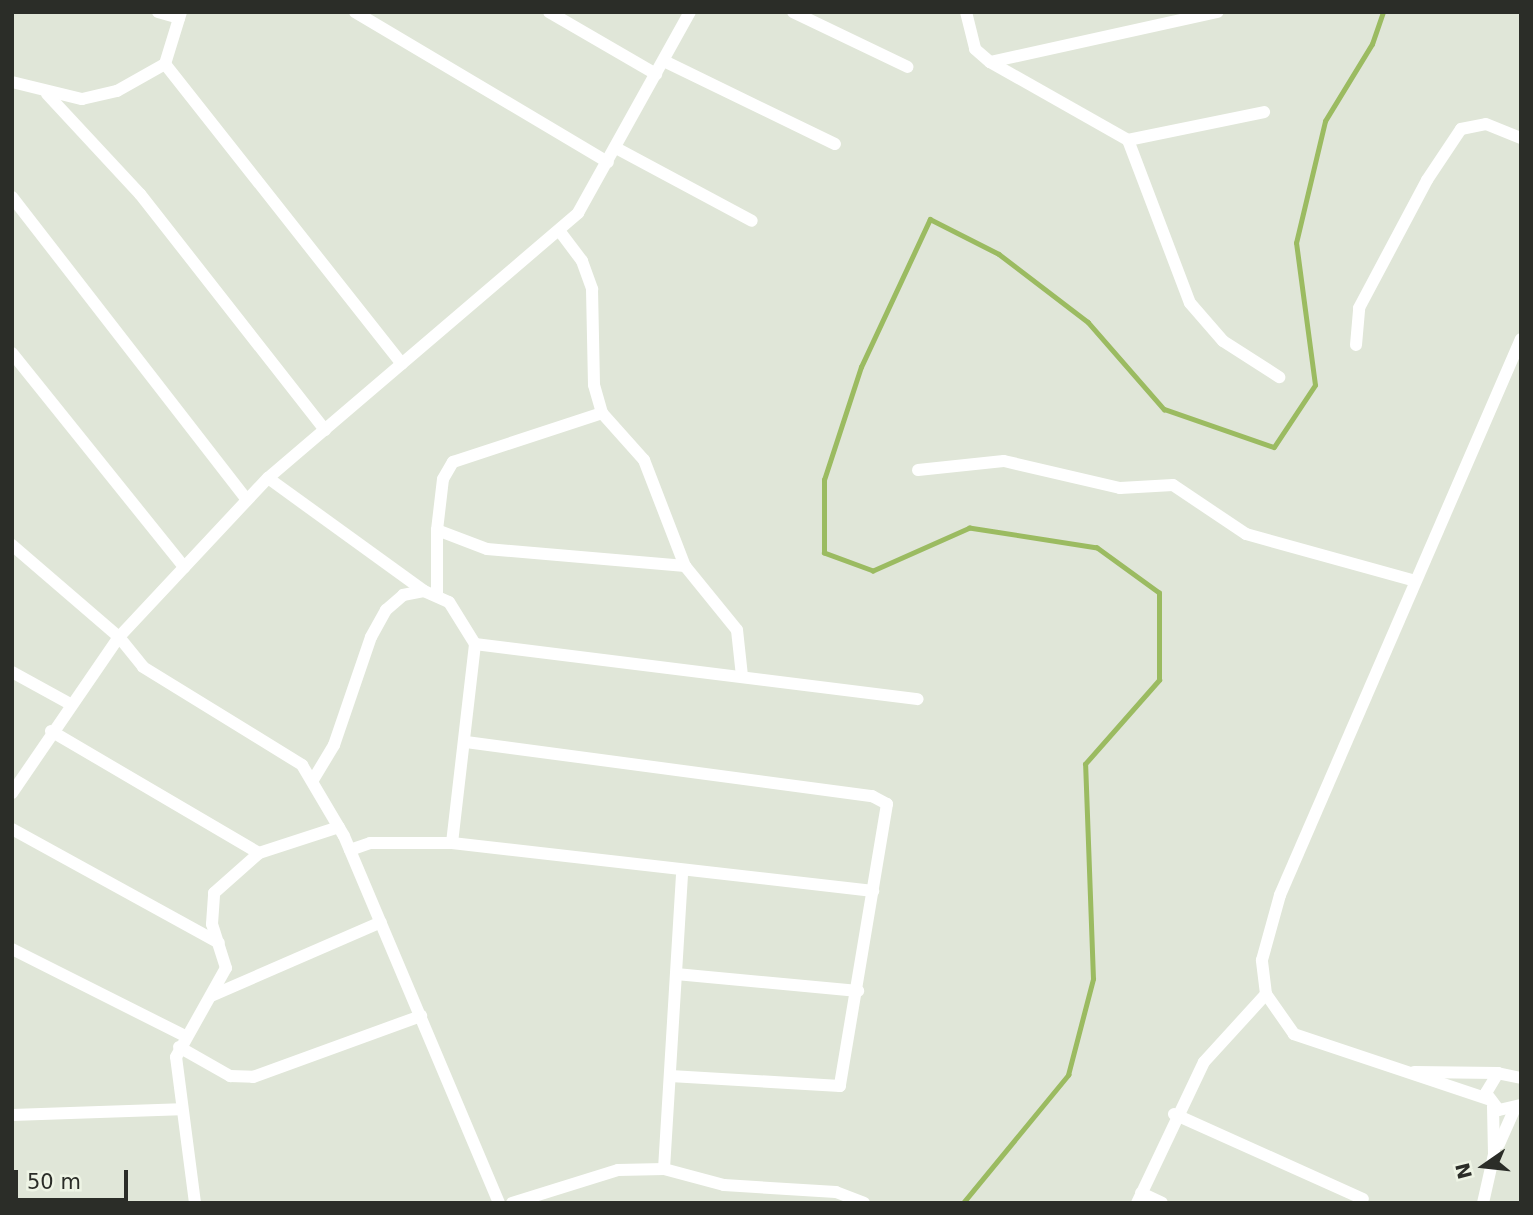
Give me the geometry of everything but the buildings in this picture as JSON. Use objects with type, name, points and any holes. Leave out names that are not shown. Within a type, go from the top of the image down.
[{"type":"street","points":[[12,82],[47,94],[100,96],[165,64],[180,15],[158,12]]},
{"type":"street","points":[[355,12],[608,162]]},
{"type":"street","points":[[549,12],[656,74]]},
{"type":"street","points":[[13,791],[51,731],[119,637],[268,478],[561,233],[608,162],[690,12]]},
{"type":"street","points":[[793,12],[908,67]]},
{"type":"street","points":[[966,12],[975,49],[990,62],[1128,140],[1190,303],[1223,341],[1279,377]]},
{"type":"street","points":[[990,62],[1219,12]]},
{"type":"street","points":[[664,61],[835,144]]},
{"type":"street","points":[[165,64],[402,364]]},
{"type":"street","points":[[47,94],[140,194],[325,429]]},
{"type":"street","points":[[1128,140],[1264,112]]},
{"type":"street","points":[[1356,345],[1359,308],[1461,129],[1486,124],[1520,138],[1521,133]]},
{"type":"street","points":[[616,148],[752,221]]},
{"type":"street","points":[[12,197],[247,500]]},
{"type":"street","points":[[561,233],[582,261],[592,289],[594,385],[602,413],[644,460],[685,566],[737,630],[741,677]]},
{"type":"street","points":[[1483,1203],[1494,1154],[1519,1107],[1490,1103],[1294,1034],[1266,994],[1262,960],[1280,895],[1521,339]]},
{"type":"street","points":[[12,353],[184,567]]},
{"type":"street","points":[[431,593],[443,479],[453,463],[602,413]]},
{"type":"street","points":[[918,470],[1004,461],[1120,488],[1172,485],[1246,534],[1415,581]]},
{"type":"street","points":[[268,478],[431,593],[475,644],[918,699]]},
{"type":"street","points":[[437,530],[487,549],[685,566]]},
{"type":"street","points":[[12,545],[119,637],[143,667],[278,746],[313,780],[340,827],[499,1203]]},
{"type":"street","points":[[313,780],[334,745],[370,637],[386,610],[403,595],[431,593]]},
{"type":"street","points":[[452,844],[466,742],[475,644]]},
{"type":"street","points":[[12,672],[72,705]]},
{"type":"street","points":[[51,731],[259,853]]},
{"type":"street","points":[[466,742],[881,799],[888,823],[873,891],[840,1086],[670,1076]]},
{"type":"street","points":[[195,1203],[180,1109],[182,1042],[226,968],[210,908],[214,893],[259,853],[340,827]]},
{"type":"street","points":[[12,830],[219,943]]},
{"type":"street","points":[[350,850],[370,843],[452,844],[682,874],[873,891]]},
{"type":"street","points":[[664,1169],[682,874]]},
{"type":"street","points":[[208,998],[381,922]]},
{"type":"street","points":[[12,948],[182,1042],[230,1076],[253,1077],[421,1016]]},
{"type":"street","points":[[676,974],[858,992]]},
{"type":"street","points":[[1162,1203],[1139,1198],[1174,1114],[1214,1046],[1266,994]]},
{"type":"street","points":[[1399,1072],[1519,1075]]},
{"type":"street","points":[[1494,1154],[1486,1087],[1498,1073]]},
{"type":"street","points":[[12,1115],[180,1109]]},
{"type":"street","points":[[1174,1114],[1363,1199]]},
{"type":"street","points":[[512,1203],[618,1170],[664,1169],[724,1185],[836,1192],[864,1203]]},
{"type":"waterway","points":[[963,1203],[1068,1075],[1093,979],[1085,764],[1159,680],[1159,593],[1097,548],[970,528],[873,571],[824,553],[824,480],[861,367],[930,219],[999,254],[1088,322],[1164,409],[1274,447],[1315,385],[1296,243],[1325,121],[1372,44],[1383,12]]}]
